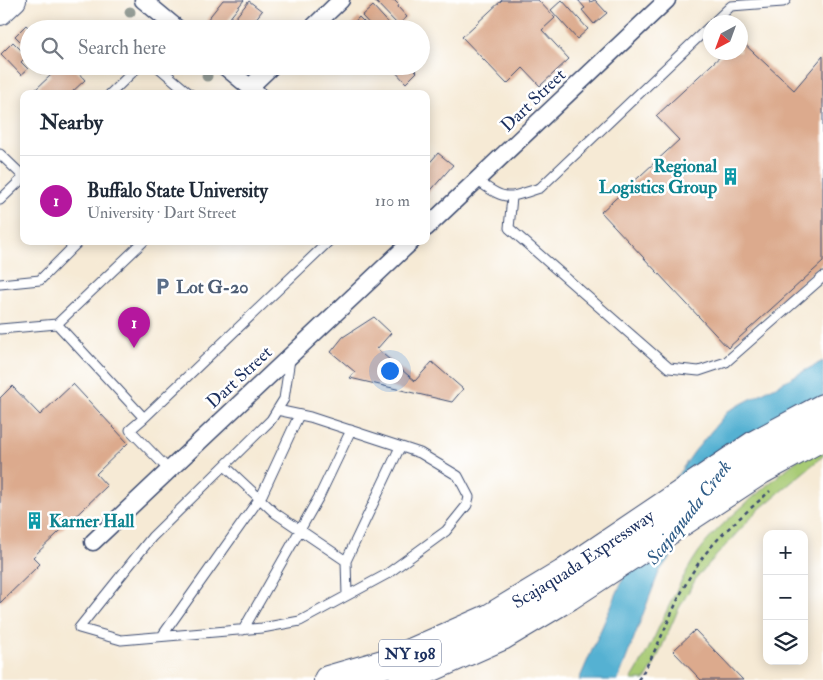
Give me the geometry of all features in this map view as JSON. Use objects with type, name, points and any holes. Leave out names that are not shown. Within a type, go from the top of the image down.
[{"type":"highway","name":"Scajaquada Expressway","points":[[402,680],[496,627],[563,574],[756,444],[823,408]]},
{"type":"highway","name":"Scajaquada Expressway","points":[[328,680],[496,627],[569,596],[762,470],[823,436]]},
{"type":"street","points":[[0,14],[14,0]]},
{"type":"street","points":[[143,0],[166,20]]},
{"type":"street","points":[[320,20],[341,0]]},
{"type":"street","name":"Dart Street","points":[[430,224],[667,0]]},
{"type":"street","points":[[235,75],[254,90],[265,75]]},
{"type":"street","name":"Dart Street","points":[[93,542],[408,245]]},
{"type":"lane","points":[[721,15],[731,6],[783,2],[786,0]]},
{"type":"lane","points":[[477,180],[494,194],[512,197],[540,188],[703,33]]},
{"type":"lane","points":[[114,90],[130,75]]},
{"type":"lane","points":[[168,75],[185,90]]},
{"type":"lane","points":[[0,154],[20,173]]},
{"type":"lane","points":[[0,200],[20,181]]},
{"type":"lane","points":[[512,197],[509,228],[669,368],[699,371],[726,362],[823,277]]},
{"type":"lane","points":[[0,284],[40,280],[75,245]]},
{"type":"lane","points":[[0,329],[57,324],[140,245]]},
{"type":"lane","points":[[169,470],[130,430],[325,245]]},
{"type":"lane","points":[[57,324],[144,418]]},
{"type":"lane","points":[[277,410],[351,430],[420,454],[458,476],[469,497],[467,506],[446,531],[387,574],[300,621],[262,628],[121,640],[79,628],[152,537],[271,420],[277,410],[284,399],[290,356]]},
{"type":"lane","points":[[162,636],[259,498],[300,415]]},
{"type":"lane","points":[[243,630],[320,495],[351,430]]},
{"type":"lane","points":[[346,595],[346,561],[400,447]]},
{"type":"lane","points":[[225,466],[275,513],[346,561]]},
{"type":"path","points":[[638,680],[647,666],[679,598],[700,561],[726,531],[772,489]]},
{"type":"green space","points":[[823,441],[823,456],[756,512],[697,577],[678,610],[654,665],[645,680],[631,680],[640,666],[684,576],[706,542],[758,493]]},
{"type":"water","name":"Scajaquada Creek","points":[[823,361],[823,398],[723,483],[659,572],[618,680],[579,680],[623,579],[629,544],[694,452],[728,411]]},
{"type":"building","points":[[223,0],[244,0],[228,20],[207,20]]},
{"type":"building","points":[[374,0],[394,0],[399,5],[398,7],[407,17],[404,20],[393,20]]},
{"type":"building","points":[[502,0],[538,0],[555,18],[542,30],[569,59],[540,86],[523,68],[507,84],[462,37]]},
{"type":"building","points":[[562,0],[588,29],[577,39],[551,10]]},
{"type":"building","points":[[578,0],[589,0],[590,2],[595,0],[607,13],[594,24],[582,10],[585,8]]},
{"type":"building","points":[[249,1],[262,11],[255,20],[233,20]]},
{"type":"building","points":[[373,6],[386,20],[366,20],[362,16]]},
{"type":"building","points":[[20,31],[20,41],[15,36]]},
{"type":"building","points":[[13,42],[20,49],[20,74],[1,54]]},
{"type":"building","name":"Regional Logistics Group","points":[[748,47],[794,90],[823,56],[823,262],[728,348],[601,212],[679,140],[656,116],[716,60],[748,60]]},
{"type":"building","points":[[51,75],[80,75],[85,80],[74,90],[35,90]]},
{"type":"building","points":[[398,75],[414,75],[406,83]]},
{"type":"building","points":[[438,153],[453,165],[430,191],[430,162]]},
{"type":"building","points":[[374,317],[391,333],[377,349],[415,381],[432,362],[463,389],[452,402],[350,378],[355,372],[331,352],[343,337]]},
{"type":"building","name":"Karner Hall","points":[[73,384],[128,443],[96,474],[107,486],[33,557],[40,564],[0,603],[0,398],[12,386],[40,415]]},
{"type":"building","points":[[695,630],[743,680],[701,680],[673,651]]},
{"type":"place","name":"Regional Logistics Group","points":[[731,176]]},
{"type":"place","name":"Lot G-20","points":[[162,287]]},
{"type":"place","name":"Buffalo State University","points":[[134,348]]},
{"type":"place","name":"Karner Hall","points":[[35,521]]}]
